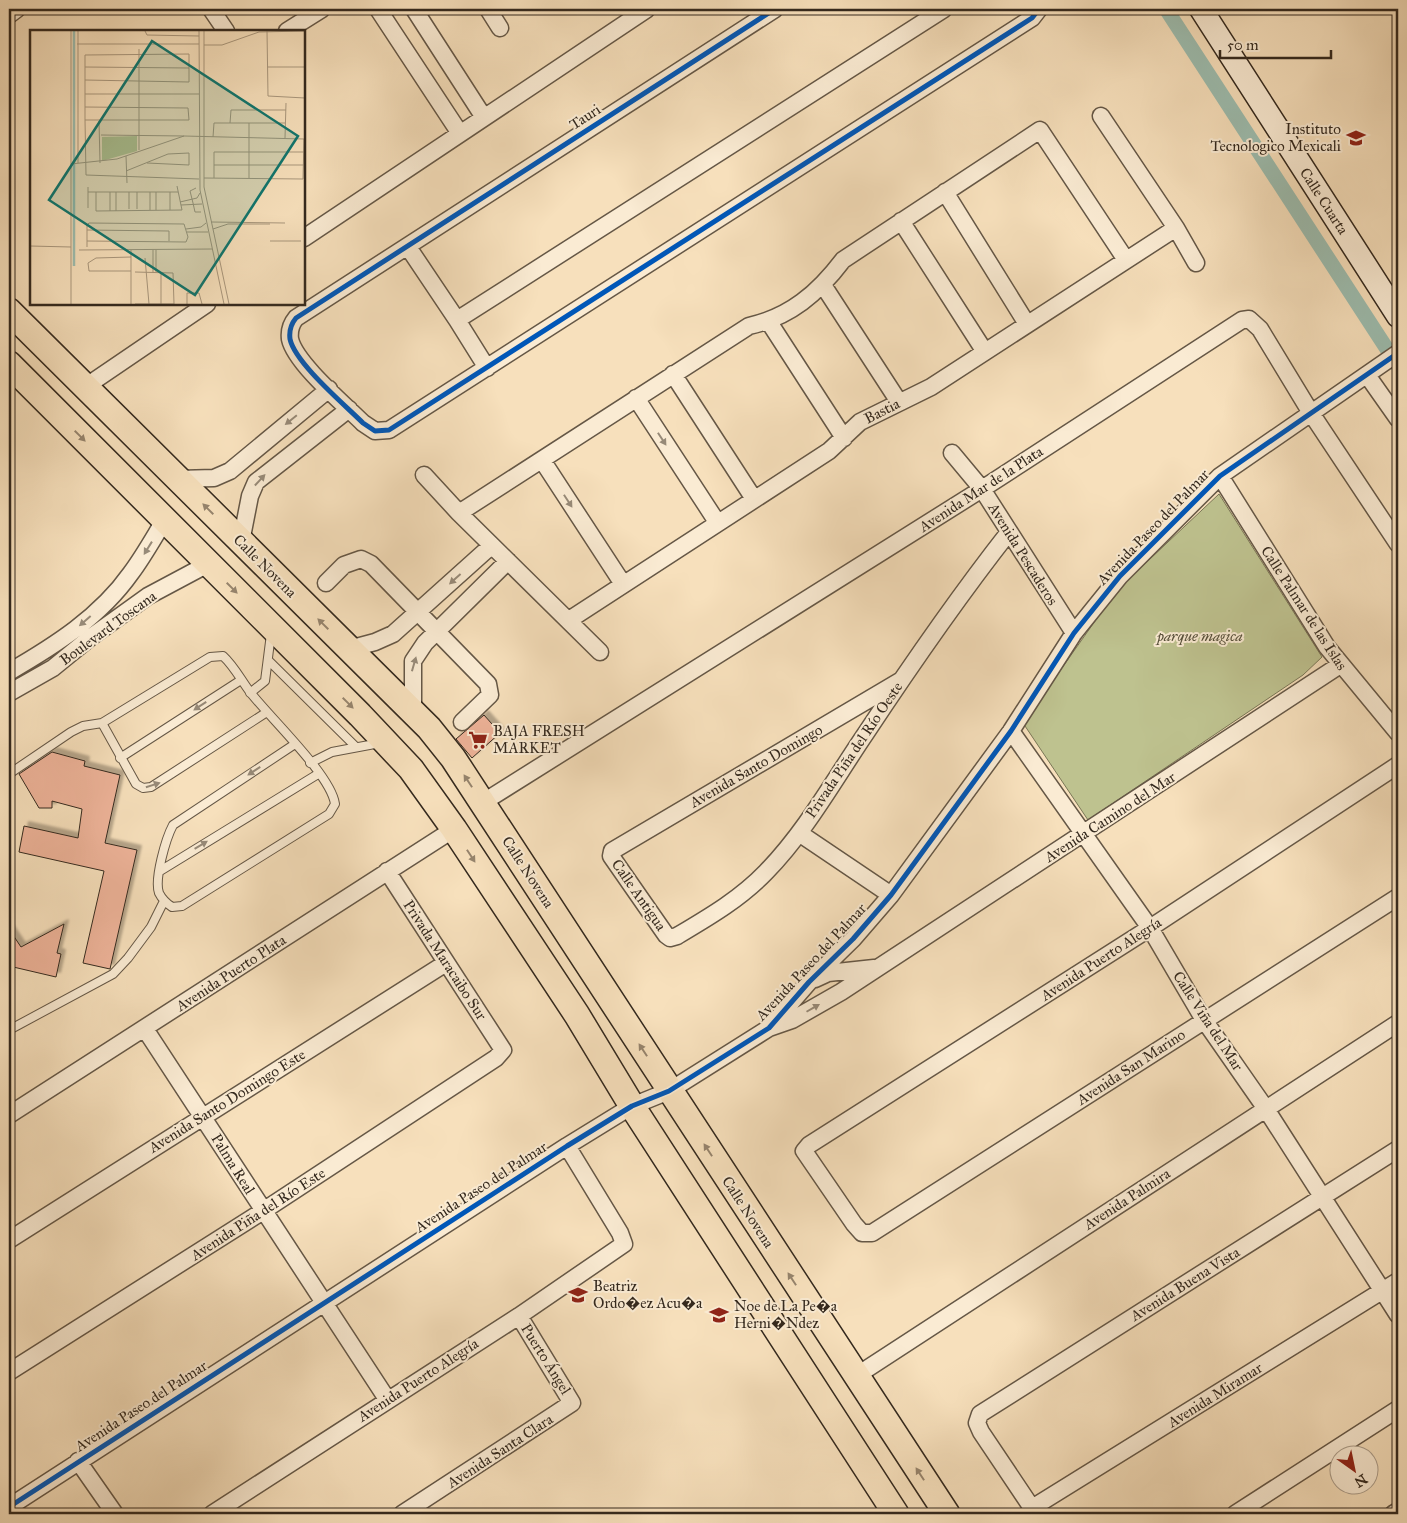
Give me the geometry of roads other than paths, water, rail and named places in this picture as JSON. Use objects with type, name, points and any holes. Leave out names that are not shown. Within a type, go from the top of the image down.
[{"type":"main road","name":"Calle Novena","points":[[9,312],[429,728],[453,758],[947,1514]]},
{"type":"main road","points":[[9,364],[411,769],[454,829],[577,1015],[632,1106],[896,1514]]},
{"type":"main road","points":[[58,412],[85,387]]},
{"type":"street","points":[[9,15],[18,9]]},
{"type":"street","points":[[211,9],[225,30]]},
{"type":"street","points":[[289,30],[322,9]]},
{"type":"street","points":[[378,9],[459,132]]},
{"type":"street","points":[[414,9],[483,116]]},
{"type":"street","points":[[488,9],[500,28]]},
{"type":"street","points":[[305,237],[483,116],[624,15],[647,9]]},
{"type":"street","name":"Tauri","points":[[329,389],[298,358],[290,340],[292,323],[296,318],[776,9]]},
{"type":"street","points":[[457,320],[944,9]]},
{"type":"street","points":[[178,479],[214,478],[230,471],[329,389],[363,424],[375,430],[389,430],[1032,18],[1038,9]]},
{"type":"street","name":"Calle Cuarta","points":[[1201,9],[1398,316]]},
{"type":"street","points":[[1101,116],[1176,228],[1196,263]]},
{"type":"street","points":[[459,513],[749,326],[770,322],[808,298],[824,285],[843,260],[1040,130],[1126,260]]},
{"type":"street","points":[[944,192],[1027,324]]},
{"type":"street","points":[[901,221],[985,352]]},
{"type":"street","name":"Bastia","points":[[569,620],[717,522],[829,451],[860,422],[931,387],[1176,228]]},
{"type":"street","points":[[408,247],[487,368]]},
{"type":"street","points":[[824,285],[900,402]]},
{"type":"street","points":[[85,387],[206,305]]},
{"type":"street","name":"Avenida Mar de la Plata","points":[[482,802],[982,489],[1242,320],[1249,319],[1260,329],[1311,413],[1398,544]]},
{"type":"street","points":[[770,322],[844,438]]},
{"type":"street","name":"Avenida Paseo del Palmar","points":[[9,1507],[567,1146],[632,1106],[669,1090],[769,1028],[809,982],[853,938],[891,895],[1011,731],[1074,633],[1120,576],[1220,476],[1398,352]]},
{"type":"street","points":[[1371,372],[1398,419]]},
{"type":"street","points":[[673,374],[754,499]]},
{"type":"street","points":[[636,398],[717,522]]},
{"type":"street","points":[[241,542],[250,496],[256,482],[348,409]]},
{"type":"street","points":[[258,447],[275,466]]},
{"type":"street","name":"Avenida Pescaderos","points":[[952,453],[982,489],[1074,633]]},
{"type":"street","points":[[542,460],[623,584]]},
{"type":"street","points":[[424,475],[491,546],[600,652]]},
{"type":"street","name":"Calle Palmar de las Islas","points":[[1220,476],[1340,665],[1398,733]]},
{"type":"street","name":"Boulevard Toscana","points":[[9,672],[64,639],[111,597],[131,574],[164,521]]},
{"type":"street","name":"Privada Piña del Río Oeste","points":[[670,938],[728,905],[766,872],[799,833],[900,681],[1008,532]]},
{"type":"street","points":[[349,649],[393,634],[491,546]]},
{"type":"street","points":[[326,583],[344,565],[361,559],[372,564],[419,612],[488,684],[490,695],[462,722]]},
{"type":"street","points":[[413,712],[413,662],[437,631],[508,561]]},
{"type":"street","name":"Boulevard Toscana","points":[[9,693],[53,668],[124,612],[148,596],[208,564]]},
{"type":"street","points":[[111,597],[124,612]]},
{"type":"street","name":"Avenida Camino del Mar","points":[[769,1028],[792,1020],[879,967],[1085,834],[1340,665]]},
{"type":"street","name":"Avenida Santo Domingo","points":[[612,851],[900,681]]},
{"type":"street","name":"Calle Viña del Mar","points":[[1011,731],[1150,928],[1204,1020],[1266,1108],[1398,1315]]},
{"type":"street","name":"Avenida Puerto Alegría","points":[[862,1233],[804,1151],[809,1145],[1150,928],[1398,766]]},
{"type":"street","name":"Avenida Puerto Plata","points":[[9,1115],[454,829]]},
{"type":"street","points":[[799,833],[891,895]]},
{"type":"street","name":"Calle Antigua","points":[[612,851],[611,856],[670,938]]},
{"type":"street","name":"Privada Maracaibo Sur","points":[[387,871],[503,1050]]},
{"type":"street","name":"Avenida San Marino","points":[[862,1233],[872,1233],[1398,897]]},
{"type":"street","points":[[853,938],[851,950],[855,960],[865,966],[879,967]]},
{"type":"street","name":"Avenida Santo Domingo Este","points":[[9,1240],[446,963]]},
{"type":"street","name":"Avenida Camino del Mar","points":[[809,982],[828,973],[879,967]]},
{"type":"street","name":"Avenida Palmira","points":[[856,1376],[1398,1023]]},
{"type":"street","name":"Palma Real","points":[[145,1029],[387,1399]]},
{"type":"street","name":"Avenida Piña del Río Este","points":[[9,1372],[263,1212],[496,1058],[503,1050]]},
{"type":"street","name":"Avenida Puerto Alegría","points":[[212,1514],[387,1399],[519,1316],[624,1244],[620,1233],[567,1146]]},
{"type":"street","name":"Avenida Buena Vista","points":[[1034,1511],[977,1424],[980,1414],[1398,1149]]},
{"type":"street","name":"Avenida Miramar","points":[[1034,1511],[1398,1281]]},
{"type":"street","name":"Puerto Ángel","points":[[519,1316],[572,1403]]},
{"type":"street","name":"Avenida Santa Clara","points":[[402,1514],[572,1403]]},
{"type":"street","points":[[1235,1514],[1398,1409]]},
{"type":"street","points":[[78,1461],[115,1514]]},
{"type":"street","points":[[1393,1514],[1398,1511]]},
{"type":"lane","points":[[250,693],[265,681],[272,628]]},
{"type":"lane","points":[[9,774],[71,732],[83,726],[102,723],[216,655],[223,656],[228,660],[250,693],[295,744],[334,794],[335,804],[329,814],[182,906],[172,907],[164,901],[158,891],[168,834],[173,825],[295,744]]},
{"type":"lane","points":[[268,660],[356,747]]},
{"type":"lane","points":[[120,758],[242,680]]},
{"type":"lane","points":[[102,723],[136,784],[143,788],[151,787],[267,712]]},
{"type":"lane","points":[[310,763],[332,752],[385,742]]},
{"type":"lane","points":[[160,871],[318,774]]},
{"type":"lane","points":[[9,1030],[113,974],[128,958],[151,927],[164,901]]},
{"type":"waterway","points":[[1166,9],[1398,366]]},
{"type":"place","name":"Instituto Tecnologico Mexicali","points":[[1356,138]]},
{"type":"place","name":"BAJA FRESH MARKET","points":[[478,740]]},
{"type":"place","name":"Beatriz Ordo�ez Acu�a","points":[[578,1295]]},
{"type":"place","name":"Noe de La Pe�a Herni�Ndez","points":[[719,1315]]},
{"type":"park label","name":"parque magica","points":[[1200,636]]}]
